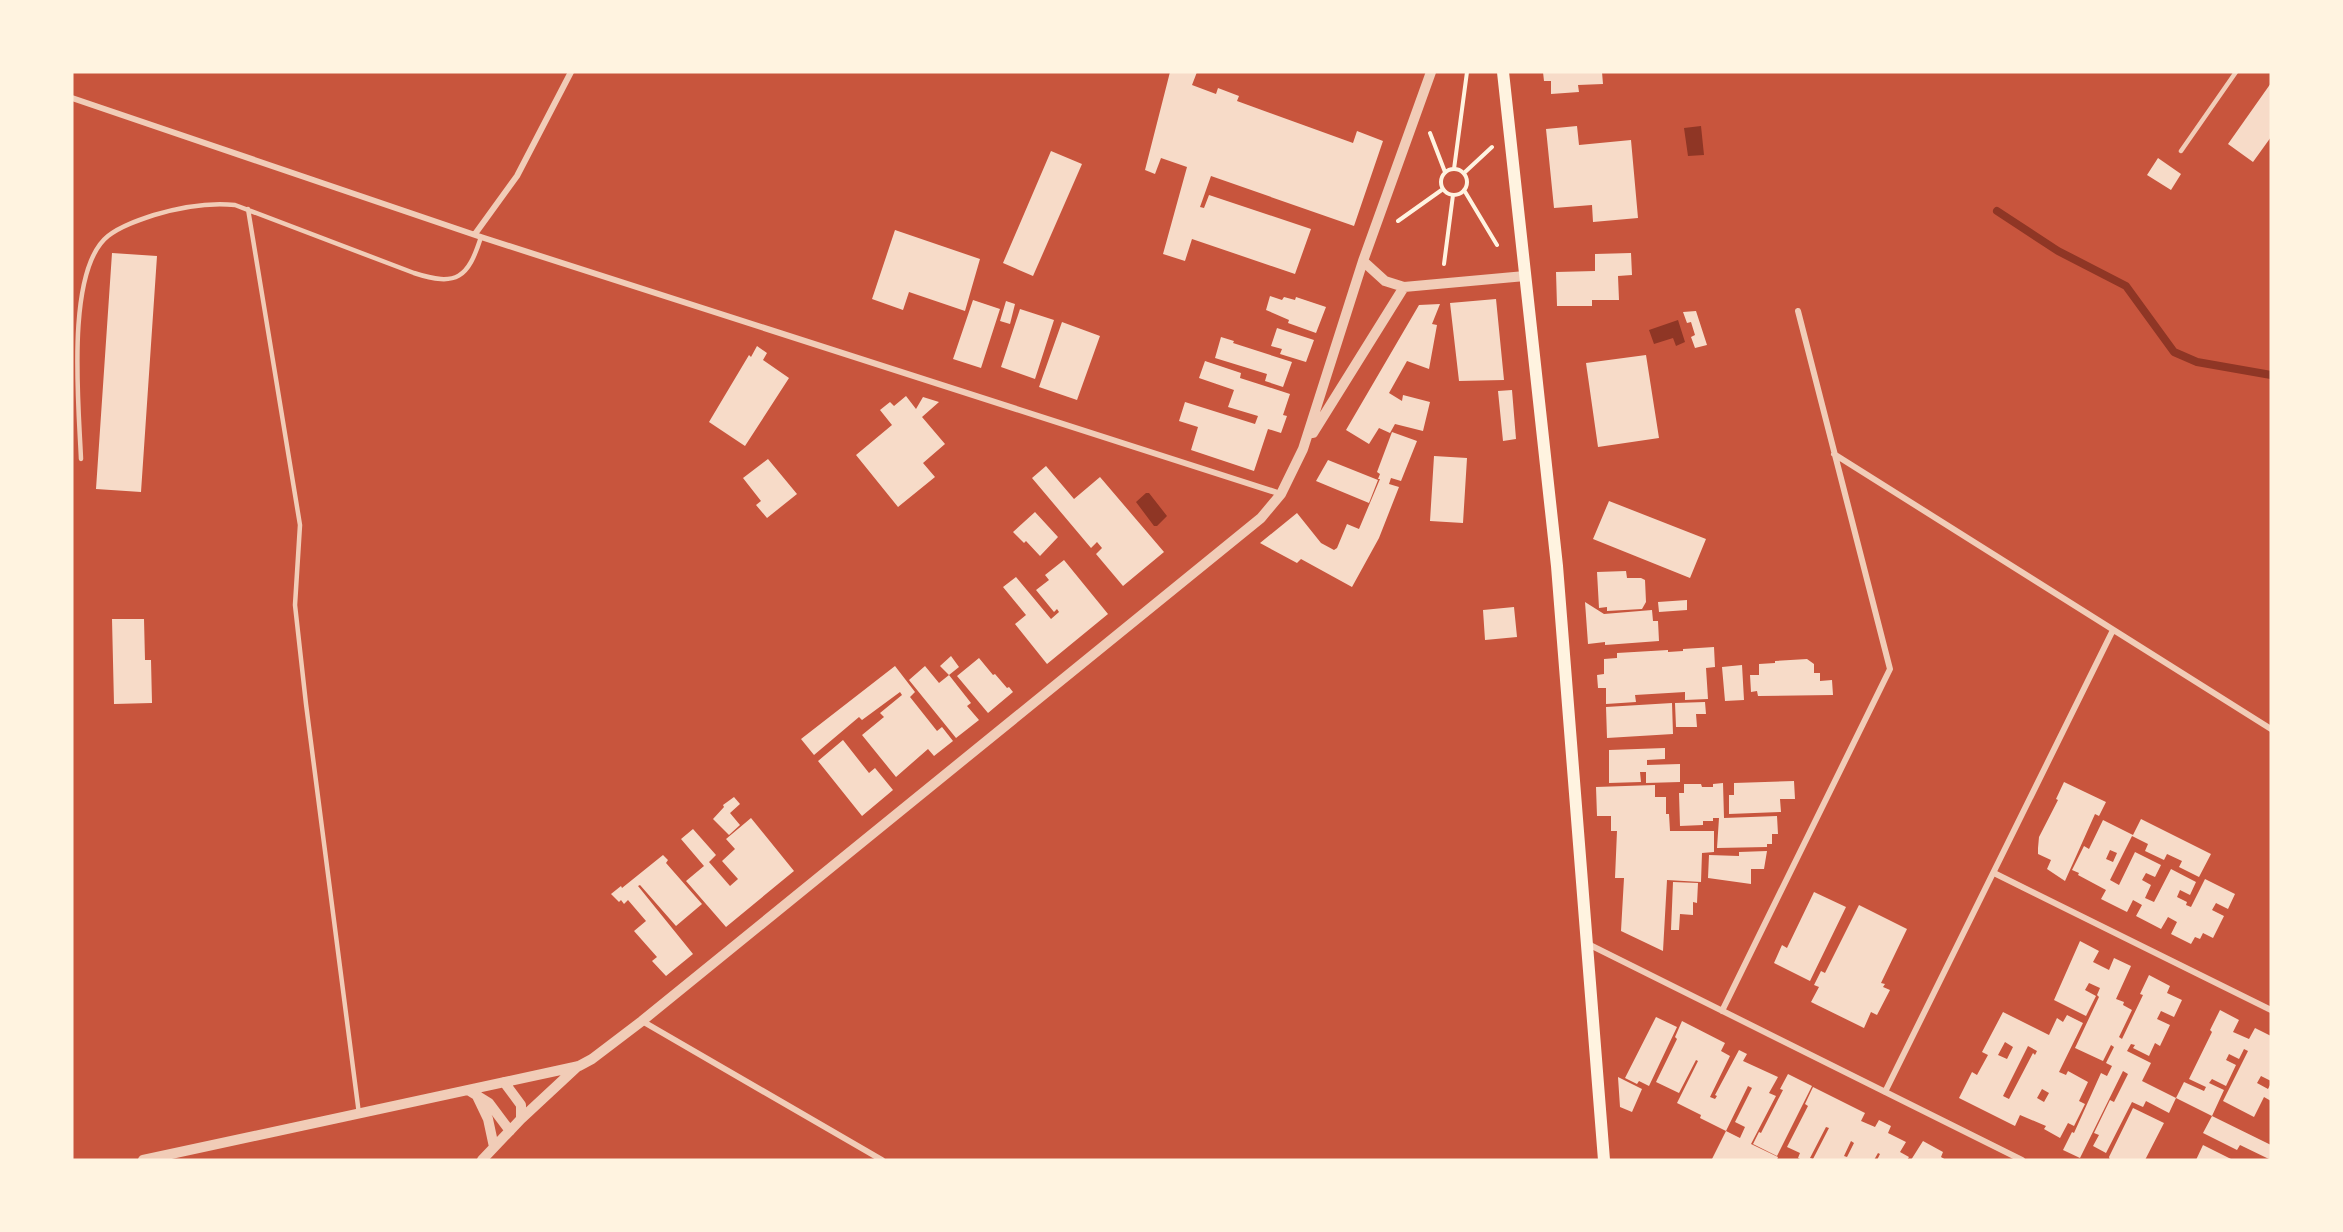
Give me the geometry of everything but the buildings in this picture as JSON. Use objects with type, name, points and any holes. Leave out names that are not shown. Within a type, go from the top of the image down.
[{"type":"main road","points":[[1503,72],[1557,566],[1604,1160]]},
{"type":"street","points":[[478,236],[517,176],[571,72]]},
{"type":"street","points":[[1303,449],[1363,261],[1431,72]]},
{"type":"street","points":[[72,98],[478,236],[1281,494]]},
{"type":"street","points":[[1363,261],[1385,281],[1404,287],[1525,276]]},
{"type":"street","points":[[482,1160],[521,1119],[579,1066],[601,1053],[642,1021],[1261,518],[1281,494],[1303,449],[1404,287]]},
{"type":"street","points":[[1722,1011],[1890,669],[1798,311]]},
{"type":"street","points":[[1833,454],[2271,729]]},
{"type":"street","points":[[1885,1092],[2113,630]]},
{"type":"street","points":[[1994,873],[2271,1010]]},
{"type":"street","points":[[1587,944],[1885,1092],[2012,1158],[2022,1160]]},
{"type":"street","points":[[642,1021],[882,1160]]},
{"type":"street","points":[[143,1160],[472,1092],[504,1082],[579,1066]]},
{"type":"street","points":[[504,1082],[521,1105],[521,1119]]},
{"type":"street","points":[[472,1092],[489,1102],[510,1131]]},
{"type":"street","points":[[472,1092],[488,1119],[494,1147]]},
{"type":"lane","points":[[2181,150],[2236,72]]},
{"type":"lane","points":[[81,459],[78,331],[81,301],[99,247],[108,237],[125,226],[169,210],[217,203],[235,204],[429,278],[452,279],[461,275],[472,263],[478,236]]},
{"type":"lane","points":[[248,209],[300,525],[295,605],[359,1114]]},
{"type":"path","points":[[1454,169],[1467,72]]},
{"type":"path","points":[[1430,133],[1445,172]]},
{"type":"path","points":[[1464,173],[1492,147]]},
{"type":"path","points":[[1454,169],[1464,173],[1467,182],[1464,190],[1453,195],[1443,189],[1440,180],[1445,172],[1454,169]]},
{"type":"path","points":[[1398,221],[1443,189]]},
{"type":"path","points":[[1464,190],[1497,245]]},
{"type":"path","points":[[1444,264],[1453,195]]},
{"type":"shaded area","points":[[1701,126],[1704,155],[1688,156],[1684,128]]},
{"type":"shaded area","points":[[1678,320],[1685,342],[1676,346],[1673,338],[1654,344],[1649,330]]},
{"type":"shaded area","points":[[1149,493],[1167,516],[1157,526],[1154,526],[1136,502]]},
{"type":"waterway","points":[[1997,211],[2058,251],[2126,286],[2174,352],[2197,362],[2271,375]]}]
